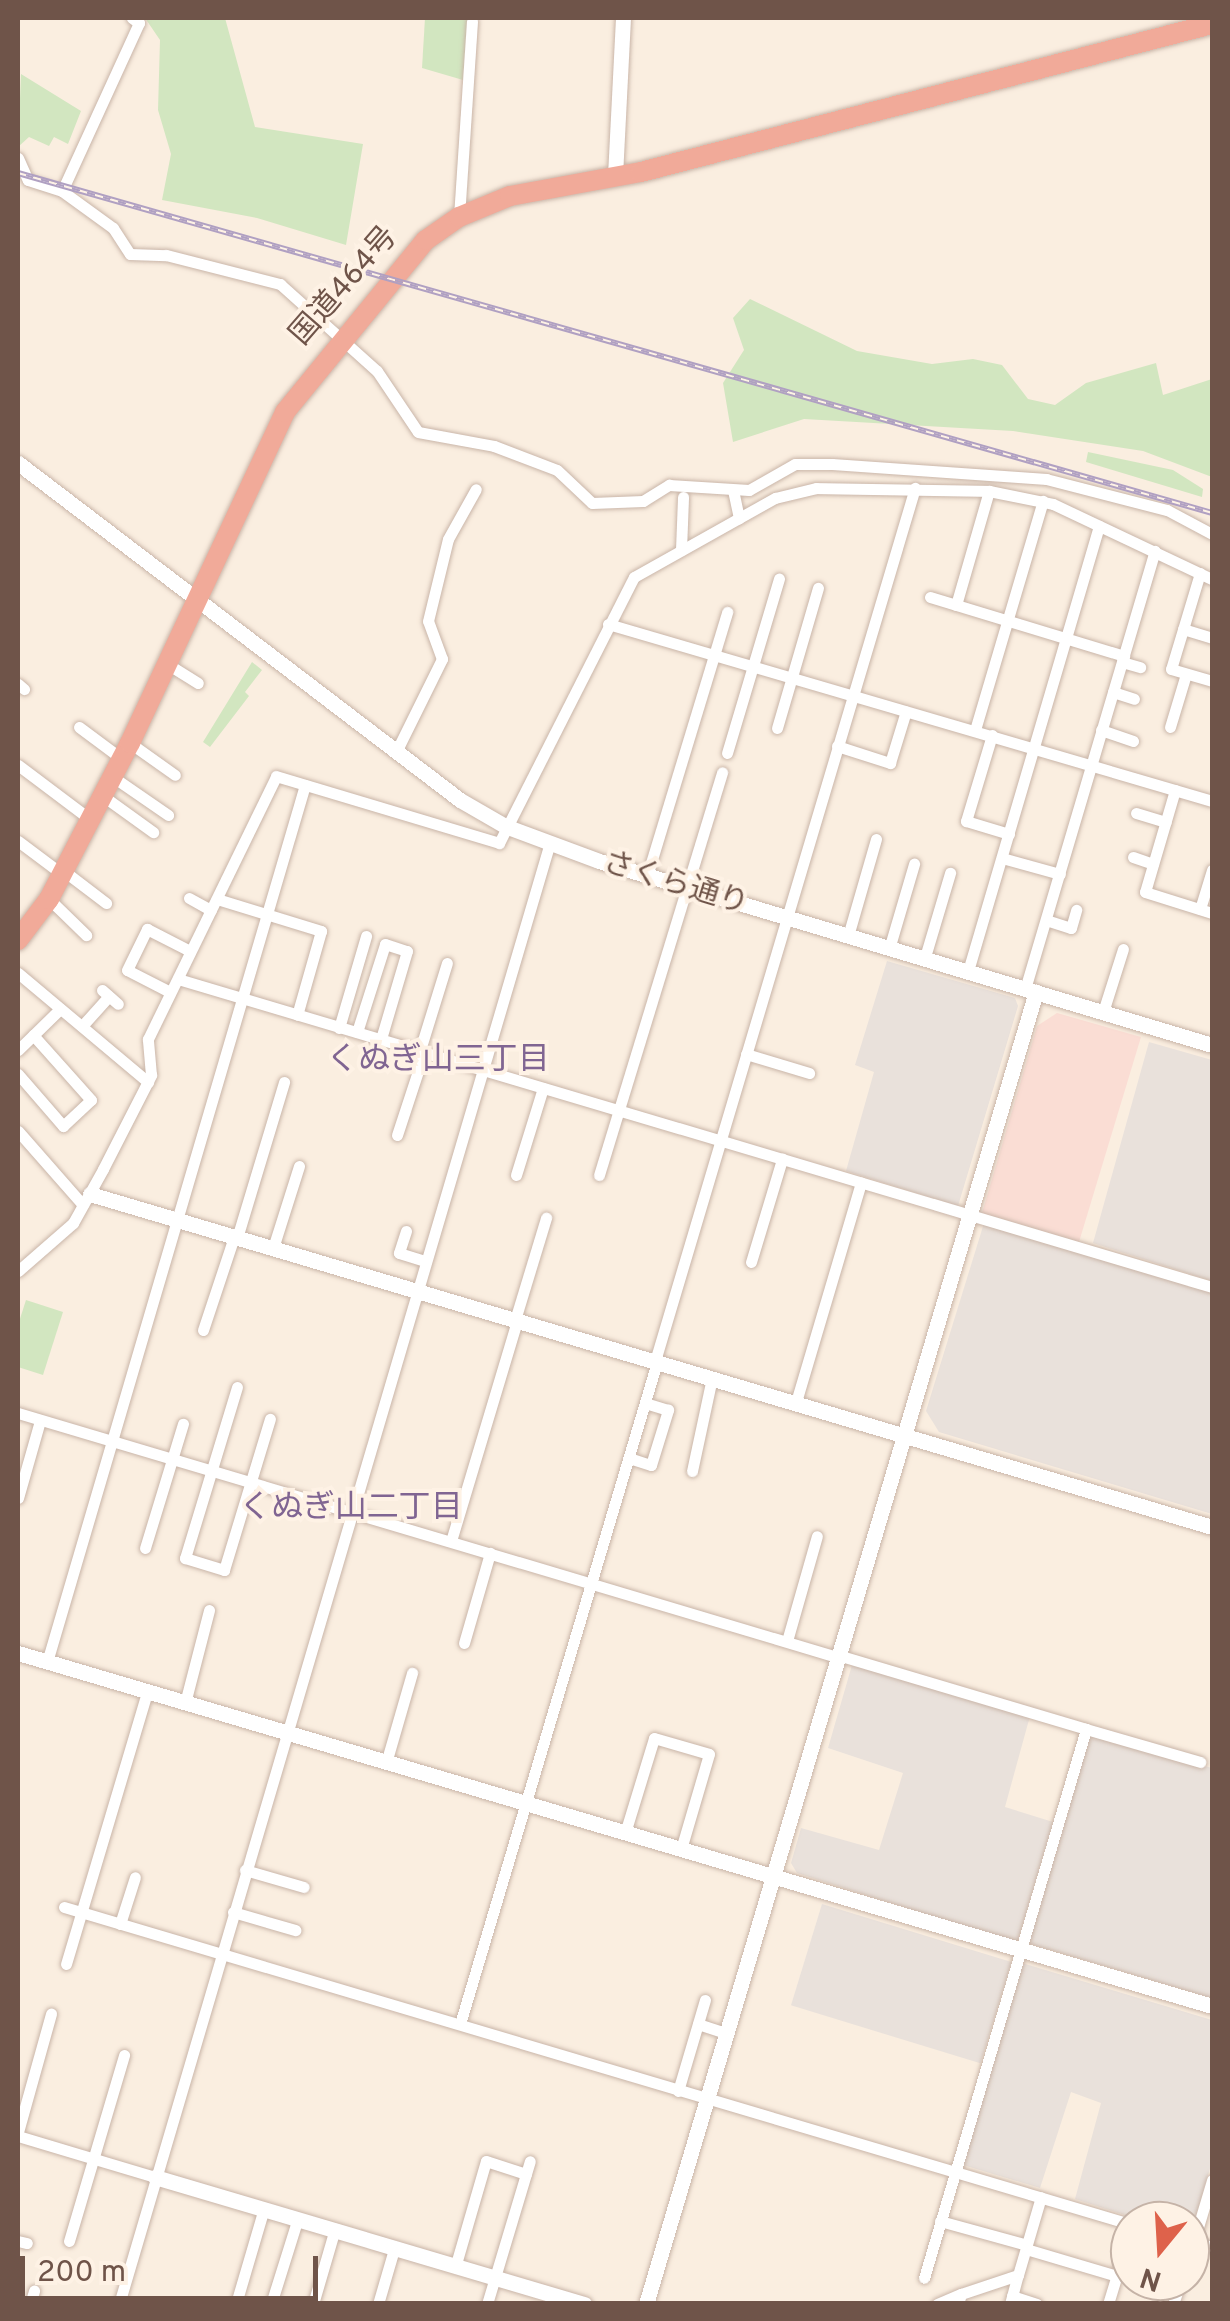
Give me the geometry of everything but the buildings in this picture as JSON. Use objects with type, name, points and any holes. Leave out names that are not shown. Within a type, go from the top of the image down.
[{"type":"highway","name":"国道464号","points":[[18,940],[48,899],[91,820],[199,600],[276,426],[340,336],[411,254],[458,217],[546,187],[616,176],[1212,24]]},
{"type":"street","points":[[62,191],[139,22],[132,18]]},
{"type":"street","points":[[616,176],[623,18]]},
{"type":"street","points":[[458,217],[472,21]]},
{"type":"street","points":[[18,158],[28,180],[62,191],[113,228],[130,254],[166,255],[272,280],[377,371],[418,432],[494,446],[557,470],[592,503],[643,501],[669,485],[748,490],[795,464],[1008,474],[1139,500],[1212,534]]},
{"type":"street","name":"さくら通り","points":[[18,463],[396,752],[505,826],[549,846],[1212,1045]]},
{"type":"street","points":[[18,1269],[73,1224],[87,1200],[148,1082],[148,1039],[276,776],[499,843],[634,576],[739,518],[816,488],[990,491],[1044,501],[1206,576],[1171,669],[1212,682]]},
{"type":"street","points":[[460,2024],[915,488]]},
{"type":"street","points":[[396,752],[442,660],[428,621],[448,539],[476,489]]},
{"type":"street","points":[[733,490],[739,518]]},
{"type":"street","points":[[956,605],[990,491]]},
{"type":"street","points":[[681,550],[683,498]]},
{"type":"street","points":[[975,730],[1044,501]]},
{"type":"street","points":[[968,971],[1100,526]]},
{"type":"street","points":[[646,2304],[969,1214],[1046,920],[1155,552]]},
{"type":"street","points":[[727,753],[779,579]]},
{"type":"street","points":[[777,728],[818,588]]},
{"type":"street","points":[[930,597],[1066,638],[1140,667]]},
{"type":"street","points":[[647,876],[726,612]]},
{"type":"street","points":[[608,624],[1212,801]]},
{"type":"street","points":[[1184,629],[1212,638]]},
{"type":"street","points":[[168,665],[198,683]]},
{"type":"street","points":[[1170,727],[1186,674]]},
{"type":"street","points":[[1113,692],[1134,699]]},
{"type":"street","points":[[838,746],[890,763],[906,711]]},
{"type":"street","points":[[80,727],[121,760],[168,816]]},
{"type":"street","points":[[1102,730],[1133,741]]},
{"type":"street","points":[[992,735],[966,821],[1009,834]]},
{"type":"street","points":[[121,760],[172,768]]},
{"type":"street","points":[[18,766],[91,820]]},
{"type":"street","points":[[599,1175],[722,772]]},
{"type":"street","points":[[47,1662],[305,785]]},
{"type":"street","points":[[1176,790],[1145,892],[1206,911],[1212,870]]},
{"type":"street","points":[[103,796],[153,832]]},
{"type":"street","points":[[1136,813],[1166,822]]},
{"type":"street","points":[[848,936],[876,839]]},
{"type":"street","points":[[18,841],[106,903]]},
{"type":"street","points":[[119,2304],[549,846]]},
{"type":"street","points":[[1133,857],[1154,864]]},
{"type":"street","points":[[1002,858],[1060,874]]},
{"type":"street","points":[[889,948],[914,864]]},
{"type":"street","points":[[925,958],[950,872]]},
{"type":"street","points":[[189,898],[322,931],[296,1014]]},
{"type":"street","points":[[48,899],[86,934]]},
{"type":"street","points":[[1046,920],[1071,928],[1076,910]]},
{"type":"street","points":[[170,992],[126,970],[147,930],[190,951]]},
{"type":"street","points":[[338,1028],[366,936]]},
{"type":"street","points":[[357,1032],[385,944],[407,951],[380,1038]]},
{"type":"street","points":[[1103,1012],[1123,949]]},
{"type":"street","points":[[397,1135],[447,963]]},
{"type":"street","points":[[18,972],[148,1082]]},
{"type":"street","points":[[178,979],[1212,1286]]},
{"type":"street","points":[[82,1026],[110,997]]},
{"type":"street","points":[[18,1050],[60,1009]]},
{"type":"street","points":[[18,1074],[64,1126],[91,1100],[32,1034]]},
{"type":"street","points":[[746,1054],[809,1073]]},
{"type":"street","points":[[203,1330],[284,1082]]},
{"type":"street","points":[[516,1175],[543,1088]]},
{"type":"street","points":[[18,1131],[87,1200],[274,1248],[1212,1527]]},
{"type":"street","points":[[751,1262],[782,1159]]},
{"type":"street","points":[[274,1248],[299,1166]]},
{"type":"street","points":[[796,1402],[861,1182]]},
{"type":"street","points":[[452,1541],[546,1218]]},
{"type":"street","points":[[406,1231],[399,1253],[425,1261]]},
{"type":"street","points":[[692,1470],[712,1378]]},
{"type":"street","points":[[237,1387],[186,1558],[224,1570],[270,1418]]},
{"type":"street","points":[[629,1458],[652,1465],[668,1410],[645,1403]]},
{"type":"street","points":[[18,1414],[1200,1762]]},
{"type":"street","points":[[18,1498],[40,1420]]},
{"type":"street","points":[[145,1548],[184,1424]]},
{"type":"street","points":[[786,1642],[816,1536]]},
{"type":"street","points":[[464,1642],[490,1552]]},
{"type":"street","points":[[185,1703],[210,1610]]},
{"type":"street","points":[[18,1653],[1212,2006]]},
{"type":"street","points":[[386,1762],[411,1673]]},
{"type":"street","points":[[66,1964],[147,1692]]},
{"type":"street","points":[[924,2278],[1086,1729]]},
{"type":"street","points":[[625,1832],[654,1738],[709,1754],[681,1849]]},
{"type":"street","points":[[116,1797],[131,1802]]},
{"type":"street","points":[[246,1870],[304,1888]]},
{"type":"street","points":[[120,1924],[135,1877]]},
{"type":"street","points":[[64,1907],[1110,2218]]},
{"type":"street","points":[[233,1912],[295,1930]]},
{"type":"street","points":[[678,2091],[705,2000]]},
{"type":"street","points":[[51,2014],[18,2134],[577,2302]]},
{"type":"street","points":[[698,2024],[726,2033]]},
{"type":"street","points":[[70,2241],[124,2055]]},
{"type":"street","points":[[456,2264],[486,2162],[528,2168],[487,2304]]},
{"type":"street","points":[[1037,2304],[1011,2300],[1041,2197]]},
{"type":"street","points":[[237,2300],[264,2208]]},
{"type":"street","points":[[272,2304],[298,2218]]},
{"type":"street","points":[[940,2222],[1110,2274]]},
{"type":"street","points":[[313,2304],[335,2229]]},
{"type":"street","points":[[378,2304],[395,2246]]},
{"type":"street","points":[[937,2304],[1018,2275]]},
{"type":"shaded area","points":[[887,961],[1015,998],[1018,1006],[958,1206],[846,1171],[874,1072],[855,1065]]},
{"type":"shaded area","points":[[1057,1013],[1141,1037],[1079,1242],[982,1213],[1037,1026]]},
{"type":"shaded area","points":[[1149,1042],[1212,1060],[1212,1281],[1093,1243]]},
{"type":"shaded area","points":[[984,1223],[1212,1291],[1212,1514],[939,1432],[926,1411]]},
{"type":"shaded area","points":[[852,1665],[1030,1716],[1005,1807],[1053,1822],[1017,1943],[797,1873],[791,1863],[801,1828],[879,1850],[903,1773],[828,1748]]},
{"type":"shaded area","points":[[1088,1734],[1212,1768],[1212,1998],[1028,1943]]},
{"type":"shaded area","points":[[822,1904],[1011,1962],[980,2063],[791,2005]]},
{"type":"shaded area","points":[[1022,1963],[1212,2020],[1212,2162],[1200,2201],[1110,2201],[1110,2210],[1075,2199],[1101,2103],[1071,2092],[1040,2188],[963,2165]]},
{"type":"green space","points":[[145,18],[225,18],[255,127],[363,144],[346,245],[257,218],[162,200],[171,154],[158,110],[160,40]]},
{"type":"green space","points":[[425,18],[468,20],[463,80],[422,68]]},
{"type":"green space","points":[[21,74],[81,111],[68,144],[54,137],[49,146],[29,137],[18,147]]},
{"type":"green space","points":[[750,299],[857,351],[932,364],[973,359],[1002,365],[1028,399],[1055,405],[1086,383],[1156,363],[1163,395],[1212,379],[1212,477],[1143,451],[1013,431],[804,419],[733,442],[723,383],[744,350],[733,318]]},
{"type":"green space","points":[[1088,452],[1173,470],[1203,489],[1202,497],[1086,462]]},
{"type":"green space","points":[[252,662],[262,670],[245,692],[249,696],[210,747],[203,742]]},
{"type":"green space","points":[[26,1300],[63,1312],[43,1375],[18,1367],[18,1325]]},
{"type":"railway","points":[[18,173],[1212,513]]},
{"type":"district","name":"くぬぎ山三丁目","points":[[438,1061]]},
{"type":"district","name":"くぬぎ山二丁目","points":[[351,1509]]}]
